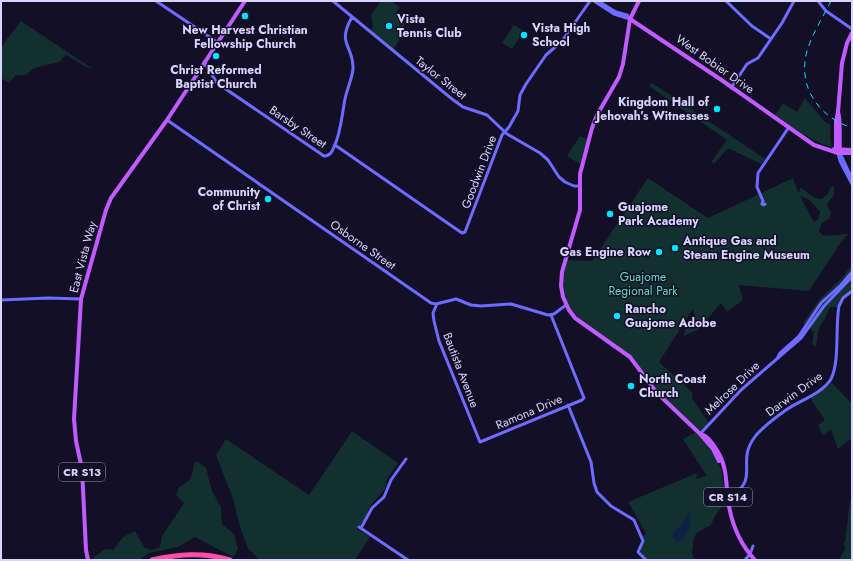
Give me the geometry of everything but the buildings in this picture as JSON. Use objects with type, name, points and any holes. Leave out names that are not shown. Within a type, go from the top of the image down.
[{"type":"highway","points":[[152,560],[176,555],[193,554],[209,555],[230,560]]},
{"type":"highway","points":[[165,560],[191,556],[208,557],[221,560]]},
{"type":"main road","name":"East Vista Way","points":[[88,560],[86,550],[82,469],[74,423],[81,299],[108,205],[167,120],[245,1]]},
{"type":"main road","name":"CR S14","points":[[639,1],[630,18],[619,77],[594,122],[580,174],[580,210],[562,270],[562,292],[566,305],[580,322],[630,357],[656,392],[700,434],[704,435],[709,440],[722,461],[727,479],[727,500],[733,524],[749,558],[755,560]]},
{"type":"main road","name":"West Bobier Drive","points":[[630,18],[789,127],[822,146],[839,151]]},
{"type":"main road","points":[[839,151],[836,122],[843,57],[852,33]]},
{"type":"main road","points":[[839,151],[852,150]]},
{"type":"main road","points":[[839,151],[852,153]]},
{"type":"street","points":[[156,1],[217,42]]},
{"type":"street","name":"Taylor Street","points":[[333,1],[452,99],[463,107],[480,111],[487,115],[504,132],[540,152],[548,160],[560,178],[565,182],[574,186],[580,186]]},
{"type":"street","name":"Goodwin Drive","points":[[464,233],[497,146],[504,132],[518,111],[520,95],[546,56],[562,41],[590,1]]},
{"type":"street","points":[[594,1],[614,14],[630,18]]},
{"type":"street","points":[[598,1],[616,12],[627,15],[630,18]]},
{"type":"street","points":[[726,1],[752,26],[771,39]]},
{"type":"street","points":[[731,88],[746,65],[758,58],[794,1]]},
{"type":"street","points":[[818,1],[823,9],[852,28]]},
{"type":"street","points":[[335,145],[345,97],[352,73],[352,60],[345,38],[346,29],[352,17]]},
{"type":"street","name":"Barsby Street","points":[[204,62],[217,83],[324,156],[330,154],[335,145],[464,233]]},
{"type":"street","name":"Osborne Street","points":[[167,120],[431,303],[437,304]]},
{"type":"street","points":[[758,191],[757,182],[759,171],[770,157],[789,127]]},
{"type":"street","points":[[839,151],[852,179]]},
{"type":"street","points":[[839,151],[852,184]]},
{"type":"street","name":"Melrose Drive","points":[[778,357],[780,353],[805,329],[821,303],[841,285],[852,272]]},
{"type":"street","name":"Melrose Drive","points":[[700,434],[741,390],[801,338],[824,306],[852,277]]},
{"type":"street","name":"Darwin Drive","points":[[727,500],[740,491],[744,486],[748,473],[746,454],[752,440],[758,432],[786,410],[803,401],[830,380],[835,363],[839,306],[843,298],[852,291]]},
{"type":"street","points":[[1,300],[48,298],[81,299]]},
{"type":"street","points":[[437,304],[456,299],[471,305],[481,306],[511,304],[544,315],[551,315],[566,305]]},
{"type":"street","name":"Bautista Avenue","points":[[437,304],[433,312],[439,341],[480,442]]},
{"type":"street","name":"Ramona Drive","points":[[480,442],[584,398],[551,315]]},
{"type":"street","points":[[568,405],[591,462],[596,492],[611,506],[634,520],[643,539],[638,552],[646,560]]},
{"type":"street","points":[[406,459],[391,480],[384,497],[372,508],[360,528],[408,560]]},
{"type":"street","points":[[749,558],[753,546]]},
{"type":"green space","name":"Vista Tennis Club","points":[[381,1],[391,1],[400,7],[396,13],[405,20],[402,35],[393,50],[370,31],[373,27],[371,15]]},
{"type":"green space","points":[[21,21],[93,69],[66,55],[59,62],[34,68],[26,75],[16,75],[9,83],[1,78],[1,47]]},
{"type":"green space","points":[[514,25],[524,31],[512,49],[502,43]]},
{"type":"green space","points":[[652,83],[765,159],[761,164],[730,149],[727,149],[714,164],[711,162],[727,140],[649,86]]},
{"type":"green space","points":[[805,98],[825,122],[831,125],[830,137],[832,147],[809,138],[775,115],[783,103],[797,112]]},
{"type":"green space","points":[[580,136],[588,139],[580,164],[567,156]]},
{"type":"green space","name":"Guajome Regional Park","points":[[648,178],[708,218],[793,178],[799,194],[800,187],[815,198],[821,199],[824,197],[834,185],[834,195],[827,204],[831,213],[829,219],[822,223],[819,231],[823,236],[848,234],[837,247],[809,291],[739,285],[743,300],[727,312],[721,303],[698,330],[683,336],[688,323],[695,316],[693,309],[659,362],[692,392],[692,398],[709,423],[700,435],[708,445],[721,468],[726,501],[715,516],[711,525],[698,532],[694,537],[692,552],[694,560],[646,560],[638,552],[642,543],[642,537],[646,533],[628,502],[697,473],[696,479],[707,476],[683,439],[696,432],[649,382],[633,358],[580,319],[565,299],[562,284],[566,260],[592,261]],"holes":[[[800,196],[812,202],[820,212],[818,219],[814,222]]]},
{"type":"green space","points":[[852,264],[852,290],[843,297],[837,307],[830,307],[819,328],[816,347],[812,345],[814,332],[803,323],[820,299],[843,277]]},
{"type":"green space","points":[[832,383],[852,404],[852,438],[838,449],[831,429],[823,436],[818,425],[825,420],[810,398]]},
{"type":"green space","points":[[352,431],[398,463],[387,479],[385,489],[370,506],[366,517],[357,529],[370,537],[355,560],[259,560],[248,548],[240,527],[233,499],[216,455],[226,439],[309,495]]},
{"type":"green space","points":[[197,461],[206,468],[212,491],[221,507],[222,524],[234,534],[238,549],[233,557],[195,537],[178,547],[149,553],[139,560],[93,560],[93,558],[105,549],[113,550],[123,537],[135,531],[145,548],[152,550],[160,547],[162,536],[184,503],[176,495],[179,487],[186,483],[190,478],[194,463]]},
{"type":"green space","points":[[850,501],[852,501],[852,560],[839,560],[846,547],[843,544],[845,542]]},
{"type":"water","points":[[692,511],[689,531],[678,542],[673,537],[673,534]]},
{"type":"railway","points":[[831,1],[809,45],[805,64],[805,77],[813,99],[821,108],[840,123],[852,128]]},
{"type":"place","name":"New Harvest Christian Fellowship Church","points":[[245,16]]},
{"type":"place","name":"Vista Tennis Club","points":[[389,26]]},
{"type":"place","name":"Vista High School","points":[[524,35]]},
{"type":"place","name":"Christ Reformed Baptist Church","points":[[216,56]]},
{"type":"place","name":"Kingdom Hall of Jehovah’s Witnesses","points":[[717,109]]},
{"type":"place","name":"Community of Christ","points":[[268,199]]},
{"type":"place","name":"Guajome Park Academy","points":[[610,214]]},
{"type":"place","name":"Antique Gas and Steam Engine Museum","points":[[675,248]]},
{"type":"place","name":"Gas Engine Row","points":[[659,252]]},
{"type":"place","name":"Rancho Guajome Adobe","points":[[617,316]]},
{"type":"place","name":"North Coast Church","points":[[631,386]]}]
